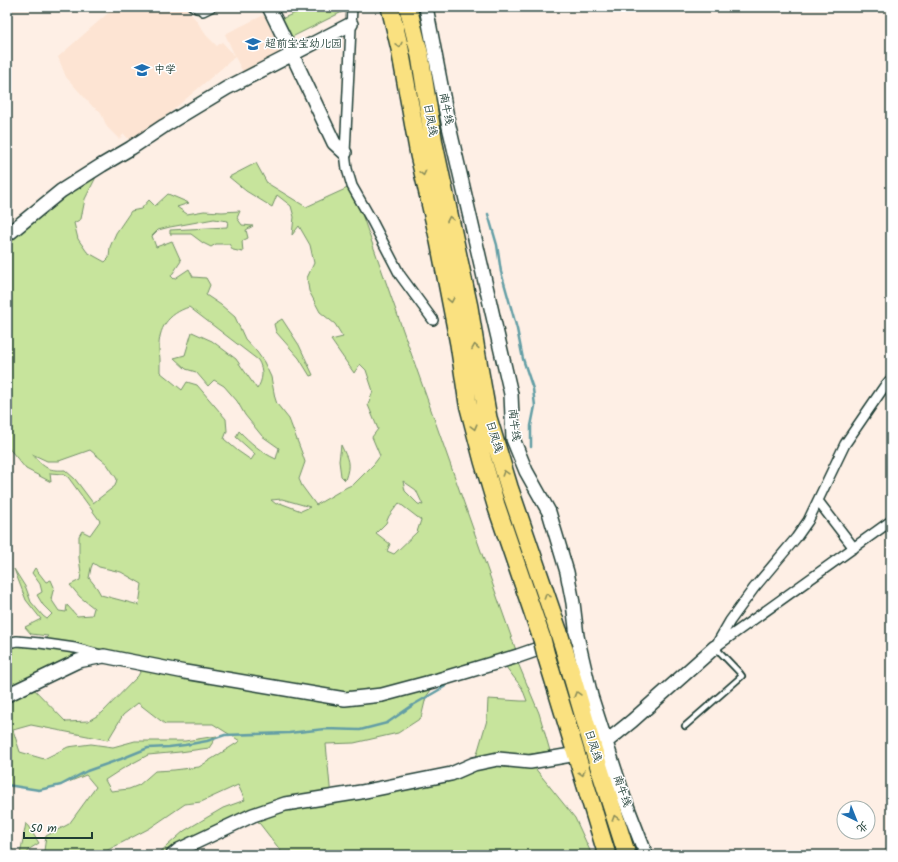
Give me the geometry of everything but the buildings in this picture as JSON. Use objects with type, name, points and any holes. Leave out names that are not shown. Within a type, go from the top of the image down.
[{"type":"highway","name":"日凤线","points":[[390,7],[400,49],[419,155],[439,241],[459,344],[468,404],[496,505],[544,647],[608,855]]},
{"type":"highway","name":"日凤线","points":[[408,7],[420,56],[434,144],[469,307],[488,418],[509,487],[562,641],[600,745],[627,855]]},
{"type":"street","points":[[269,7],[334,143],[345,154]]},
{"type":"street","points":[[352,7],[345,154],[347,169],[352,186],[372,220],[400,275],[433,320]]},
{"type":"street","name":"南牛线","points":[[426,7],[448,122],[510,394],[514,439],[526,471],[549,512],[567,572],[577,636],[591,696],[600,745],[624,798],[646,855]]},
{"type":"street","points":[[7,235],[61,192],[164,126],[227,88],[351,24]]},
{"type":"street","points":[[715,647],[730,621],[754,588],[796,538],[808,521],[845,444],[891,379]]},
{"type":"street","points":[[818,501],[854,548]]},
{"type":"street","points":[[600,745],[632,721],[715,647],[891,521]]},
{"type":"street","points":[[7,643],[17,641],[75,648],[104,656],[185,672],[345,699],[382,695],[438,680],[518,656],[577,636]]},
{"type":"street","points":[[7,695],[78,661],[104,656]]},
{"type":"street","points":[[173,855],[179,850],[253,815],[284,804],[361,792],[451,774],[474,764],[498,759],[530,762],[577,754]]},
{"type":"lane","points":[[191,7],[196,10],[207,9]]},
{"type":"lane","points":[[685,726],[742,676],[715,647]]},
{"type":"shaded area","name":"中学","points":[[115,7],[185,7],[206,35],[217,46],[222,42],[235,56],[225,34],[264,15],[282,53],[243,72],[235,57],[133,144],[124,134],[119,139],[107,127],[100,111],[93,107],[66,77],[58,57]]},
{"type":"green space","points":[[310,7],[352,7],[286,40],[276,21]]},
{"type":"green space","points":[[256,163],[267,183],[306,207],[352,186],[518,656],[438,680],[426,697],[421,718],[398,733],[354,743],[326,744],[331,797],[474,764],[487,720],[488,699],[527,701],[522,688],[506,667],[518,663],[539,713],[550,751],[501,759],[530,762],[575,818],[592,855],[284,855],[253,815],[173,855],[159,855],[159,853],[184,831],[223,808],[245,800],[238,785],[201,802],[185,804],[150,828],[106,851],[94,855],[39,855],[44,851],[46,836],[69,824],[96,787],[86,775],[61,785],[39,790],[7,785],[7,643],[40,643],[48,636],[31,634],[25,627],[41,619],[26,600],[14,569],[26,588],[31,602],[47,619],[52,614],[43,605],[37,595],[42,592],[40,584],[32,573],[35,568],[46,582],[51,580],[54,587],[51,599],[59,611],[66,612],[67,605],[77,616],[92,615],[94,608],[80,597],[70,585],[80,580],[79,536],[82,531],[90,535],[100,521],[68,477],[63,474],[50,473],[51,482],[26,469],[7,446],[7,437],[9,432],[7,430],[7,235],[102,165],[85,199],[81,219],[74,223],[78,239],[87,252],[105,262],[109,258],[110,247],[116,233],[131,211],[141,209],[149,200],[155,206],[168,194],[189,203],[177,207],[187,214],[204,211],[240,211],[237,218],[242,225],[253,226],[246,230],[248,238],[242,241],[243,252],[233,250],[229,244],[216,244],[211,247],[191,234],[170,234],[170,230],[227,227],[228,221],[214,219],[158,230],[152,236],[156,247],[172,241],[181,261],[171,276],[174,279],[189,269],[193,277],[206,278],[210,285],[206,295],[235,317],[245,339],[264,362],[271,377],[277,404],[289,419],[305,462],[299,479],[302,486],[316,505],[354,484],[380,456],[372,437],[378,429],[368,405],[373,391],[366,370],[360,364],[354,373],[331,340],[343,337],[335,324],[320,312],[309,291],[307,278],[314,263],[310,245],[299,226],[292,235],[294,217],[291,206],[277,195],[272,207],[246,191],[229,177]],"holes":[[[189,307],[258,360],[262,375],[261,382],[257,389],[236,359],[212,341],[192,332],[185,355],[174,358],[186,369],[196,372],[208,386],[214,380],[224,386],[237,401],[245,415],[262,436],[279,448],[276,459],[256,447],[239,431],[236,437],[255,454],[251,460],[238,451],[224,439],[227,431],[226,419],[197,385],[187,382],[182,390],[160,372],[160,335],[166,323],[175,314]],[[90,450],[107,464],[117,479],[115,486],[93,503],[75,479],[65,470],[49,469],[32,454],[47,461],[59,461]],[[403,481],[416,490],[423,505],[418,504],[405,491]],[[282,499],[310,507],[301,511],[280,503],[276,504],[271,500]],[[399,503],[421,520],[417,532],[394,554],[387,551],[390,544],[376,533],[386,523],[389,516]],[[93,563],[99,567],[121,572],[142,584],[139,605],[101,595],[89,578]],[[104,656],[144,664],[138,676],[102,713],[88,721],[66,722],[30,685]],[[138,703],[165,724],[213,724],[240,741],[199,767],[155,771],[139,785],[129,789],[111,791],[105,780],[148,755],[209,748],[217,736],[185,741],[135,741],[113,747],[91,744],[68,747],[44,759],[20,752],[13,730],[31,725],[108,740],[123,715]]]},
{"type":"green space","points":[[282,319],[299,345],[313,375],[310,376],[299,358],[276,332],[274,324]]},
{"type":"green space","points":[[341,445],[348,462],[345,480],[341,476],[339,461]]},
{"type":"green space","points":[[26,823],[39,843],[28,850],[28,855],[20,855]]},
{"type":"waterway","points":[[488,214],[497,245],[501,272],[517,329],[523,359],[533,389],[535,406],[531,426],[531,447]]},
{"type":"waterway","points":[[7,785],[39,790],[61,785],[87,771],[148,748],[185,745],[207,741],[225,735],[289,733],[325,729],[360,730],[387,723],[447,684]]},
{"type":"place","name":"超前宝宝幼儿园","points":[[253,44]]},
{"type":"place","name":"中学","points":[[142,70]]}]
